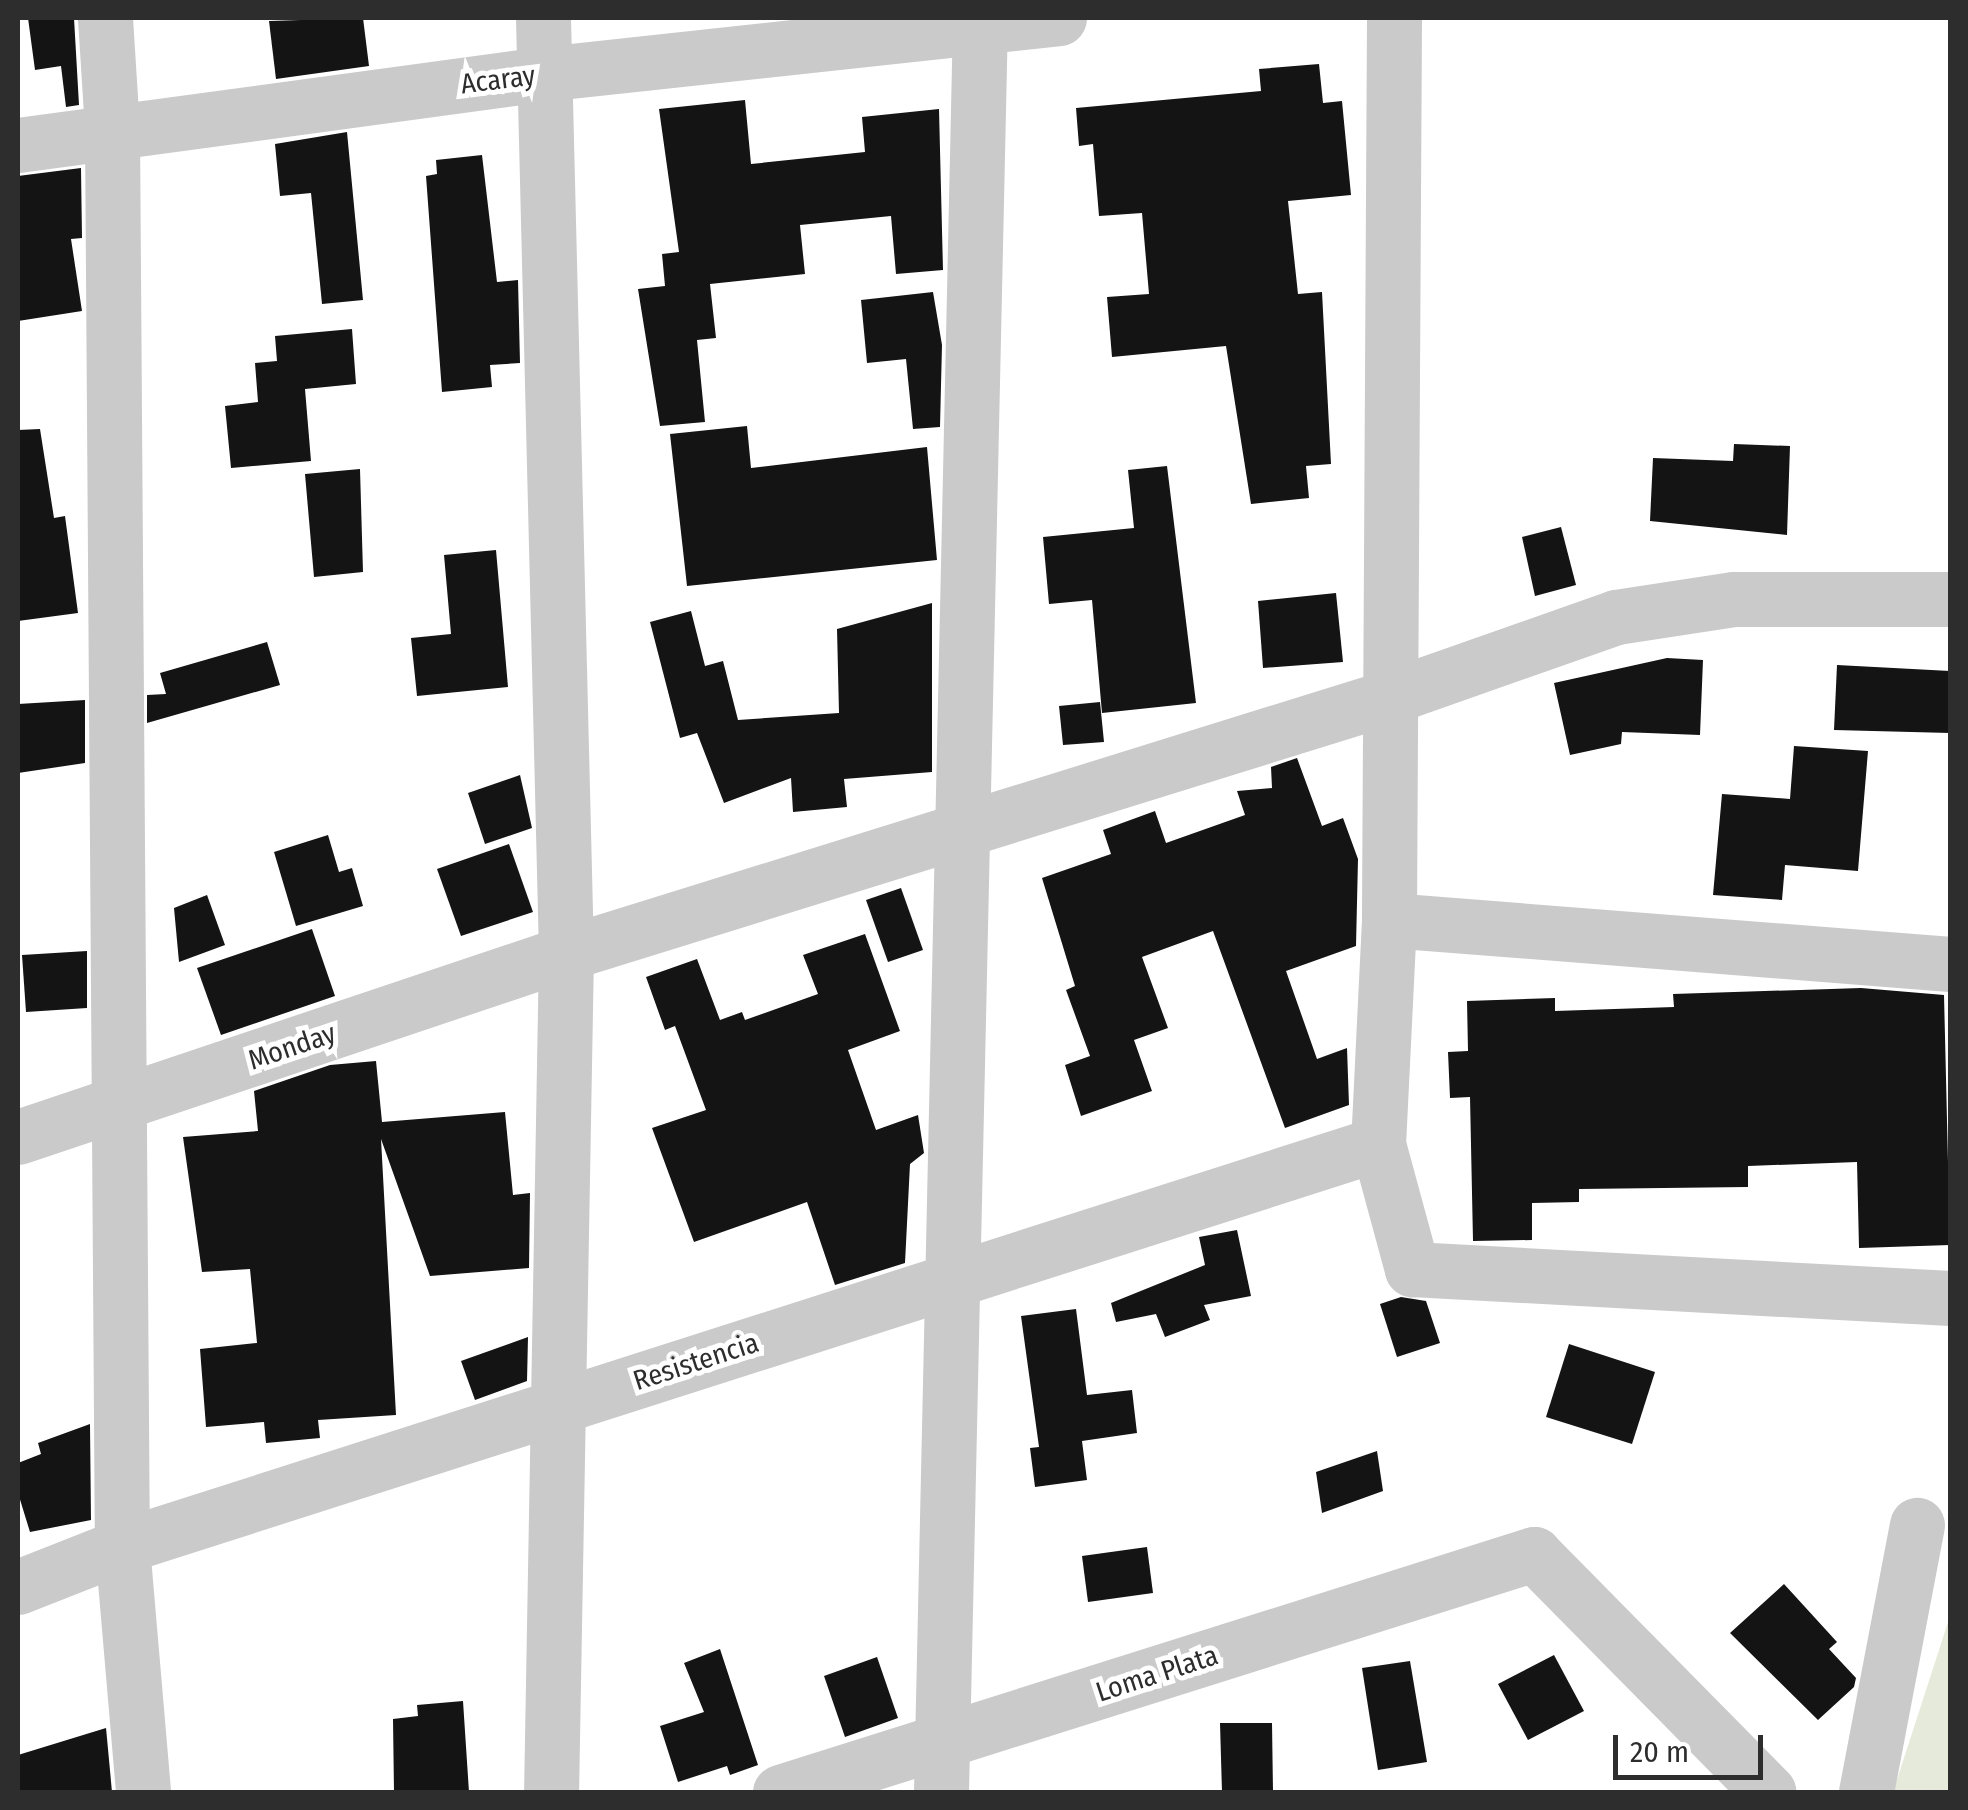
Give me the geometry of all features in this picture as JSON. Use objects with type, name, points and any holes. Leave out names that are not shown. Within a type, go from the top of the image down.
[{"type":"street","points":[[105,18],[112,129],[122,1546],[143,1792]]},
{"type":"street","points":[[543,18],[566,953],[554,1408],[551,1792]]},
{"type":"street","name":"Acaray","points":[[18,145],[112,129],[980,20],[1059,18]]},
{"type":"street","points":[[1394,18],[1386,698],[1389,920],[1378,1144],[1412,1269],[1950,1298]]},
{"type":"street","points":[[942,1767],[980,20]]},
{"type":"street","name":"Monday","points":[[18,1137],[119,1107],[566,953],[1386,698],[1616,617],[1734,599],[1950,599]]},
{"type":"street","points":[[1389,920],[1950,964]]},
{"type":"street","name":"Resistencia","points":[[18,1588],[122,1546],[1378,1144]]},
{"type":"street","points":[[1866,1792],[1917,1525]]},
{"type":"street","name":"Loma Plata","points":[[780,1792],[942,1767],[1534,1554],[1768,1792]]},
{"type":"shaded area","points":[[1950,1616],[1950,1792],[1893,1792]]},
{"type":"building","points":[[28,18],[74,18],[79,105],[66,107],[61,66],[35,70]]},
{"type":"building","points":[[363,18],[369,66],[276,79],[269,21]]},
{"type":"building","points":[[1319,64],[1323,103],[1342,101],[1351,195],[1288,201],[1298,294],[1322,292],[1331,464],[1306,466],[1309,498],[1251,504],[1226,346],[1112,357],[1107,297],[1149,294],[1142,213],[1099,216],[1093,144],[1079,146],[1076,108],[1261,91],[1259,69]]},
{"type":"building","points":[[745,100],[751,164],[865,152],[862,117],[939,109],[943,270],[896,274],[891,216],[800,225],[805,274],[710,284],[716,338],[697,340],[705,422],[660,426],[638,289],[665,286],[662,254],[679,252],[659,109]]},
{"type":"building","points":[[347,132],[363,300],[322,304],[311,193],[280,196],[275,144]]},
{"type":"building","points":[[482,155],[497,282],[518,280],[520,363],[490,365],[492,387],[442,392],[426,176],[437,174],[436,160]]},
{"type":"building","points":[[81,168],[82,238],[71,239],[82,311],[18,321],[18,176]]},
{"type":"building","points":[[933,292],[942,345],[940,427],[913,429],[906,359],[867,363],[861,300]]},
{"type":"building","points":[[352,329],[356,384],[305,389],[311,461],[231,468],[225,406],[258,402],[255,363],[277,361],[275,336]]},
{"type":"building","points":[[747,426],[751,468],[927,447],[937,560],[687,586],[670,434]]},
{"type":"building","points":[[40,429],[54,518],[65,516],[78,613],[18,621],[18,430]]},
{"type":"building","points":[[1734,444],[1790,446],[1787,535],[1650,521],[1653,458],[1733,461]]},
{"type":"building","points":[[1167,466],[1196,703],[1102,713],[1092,600],[1049,604],[1043,537],[1134,528],[1128,470]]},
{"type":"building","points":[[360,469],[363,572],[314,577],[305,474]]},
{"type":"building","points":[[1561,527],[1576,585],[1535,596],[1522,537]]},
{"type":"building","points":[[496,550],[508,687],[417,696],[411,638],[451,634],[444,555]]},
{"type":"building","points":[[1336,593],[1343,662],[1263,668],[1258,601]]},
{"type":"building","points":[[932,603],[932,772],[844,779],[847,807],[793,812],[791,778],[724,803],[697,733],[680,738],[650,622],[691,611],[705,666],[723,661],[738,720],[839,713],[837,629]]},
{"type":"building","points":[[267,642],[280,685],[147,723],[147,695],[166,694],[160,673]]},
{"type":"building","points":[[1667,658],[1703,660],[1700,735],[1622,732],[1621,744],[1570,755],[1554,683]]},
{"type":"building","points":[[1837,665],[1950,671],[1950,733],[1834,730]]},
{"type":"building","points":[[85,700],[85,763],[18,773],[18,704]]},
{"type":"building","points":[[1100,702],[1104,742],[1063,745],[1059,706]]},
{"type":"building","points":[[1794,746],[1868,751],[1858,871],[1785,865],[1782,900],[1713,895],[1722,794],[1790,799]]},
{"type":"building","points":[[1297,758],[1322,826],[1343,818],[1358,859],[1356,946],[1286,971],[1317,1059],[1347,1048],[1349,1105],[1285,1128],[1213,931],[1142,957],[1168,1028],[1134,1040],[1152,1091],[1081,1116],[1065,1065],[1090,1056],[1066,990],[1075,986],[1042,878],[1111,854],[1103,830],[1155,811],[1166,843],[1245,815],[1237,791],[1272,788],[1271,767]]},
{"type":"building","points":[[520,775],[532,828],[485,844],[468,793]]},
{"type":"building","points":[[328,835],[339,872],[352,868],[363,906],[296,926],[274,852]]},
{"type":"building","points":[[509,844],[533,912],[461,936],[437,869]]},
{"type":"building","points":[[901,888],[923,950],[888,962],[866,900]]},
{"type":"building","points":[[207,895],[225,945],[179,962],[174,908]]},
{"type":"building","points":[[312,929],[335,996],[221,1035],[197,968]]},
{"type":"building","points":[[865,934],[900,1031],[848,1050],[876,1130],[918,1115],[924,1153],[910,1164],[905,1263],[835,1285],[807,1202],[694,1242],[652,1128],[706,1110],[675,1026],[665,1030],[646,977],[697,959],[720,1020],[742,1012],[745,1020],[818,994],[803,955]]},
{"type":"building","points":[[87,951],[87,1008],[26,1012],[22,955]]},
{"type":"building","points":[[1861,988],[1944,995],[1950,1245],[1859,1248],[1857,1162],[1748,1166],[1748,1187],[1579,1189],[1579,1202],[1532,1203],[1532,1240],[1473,1241],[1470,1097],[1450,1098],[1448,1052],[1468,1051],[1467,1001],[1555,998],[1555,1011],[1674,1007],[1673,994]]},
{"type":"building","points":[[376,1061],[382,1122],[505,1112],[513,1195],[530,1193],[529,1268],[430,1276],[381,1139],[396,1415],[318,1420],[320,1438],[266,1443],[264,1422],[206,1427],[200,1349],[257,1343],[250,1269],[202,1272],[183,1137],[258,1131],[254,1091],[330,1065]]},
{"type":"building","points":[[1237,1230],[1251,1296],[1204,1305],[1210,1320],[1165,1337],[1156,1314],[1116,1322],[1111,1303],[1205,1265],[1199,1237]]},
{"type":"building","points":[[1401,1297],[1426,1301],[1440,1343],[1397,1357],[1380,1304]]},
{"type":"building","points":[[1076,1309],[1087,1395],[1132,1390],[1137,1433],[1082,1441],[1087,1480],[1035,1487],[1030,1448],[1039,1447],[1021,1316]]},
{"type":"building","points":[[528,1337],[527,1381],[475,1400],[461,1361]]},
{"type":"building","points":[[1569,1344],[1655,1372],[1632,1444],[1546,1417]]},
{"type":"building","points":[[90,1424],[91,1520],[30,1532],[18,1493],[18,1463],[41,1454],[38,1443]]},
{"type":"building","points":[[1377,1451],[1383,1491],[1322,1513],[1316,1472]]},
{"type":"building","points":[[1147,1547],[1153,1593],[1088,1602],[1082,1556]]},
{"type":"building","points":[[1784,1584],[1837,1642],[1829,1649],[1856,1678],[1854,1687],[1818,1720],[1730,1633]]},
{"type":"building","points":[[720,1649],[758,1765],[730,1775],[727,1766],[678,1782],[660,1726],[704,1712],[684,1663]]},
{"type":"building","points":[[1554,1655],[1584,1711],[1528,1740],[1498,1684]]},
{"type":"building","points":[[877,1657],[898,1718],[845,1737],[824,1676]]},
{"type":"building","points":[[1410,1661],[1427,1762],[1378,1770],[1362,1668]]},
{"type":"building","points":[[463,1701],[469,1792],[394,1792],[393,1719],[418,1716],[417,1705]]},
{"type":"building","points":[[1220,1723],[1272,1723],[1273,1792],[1222,1792]]},
{"type":"building","points":[[106,1728],[112,1792],[18,1792],[18,1755]]}]
